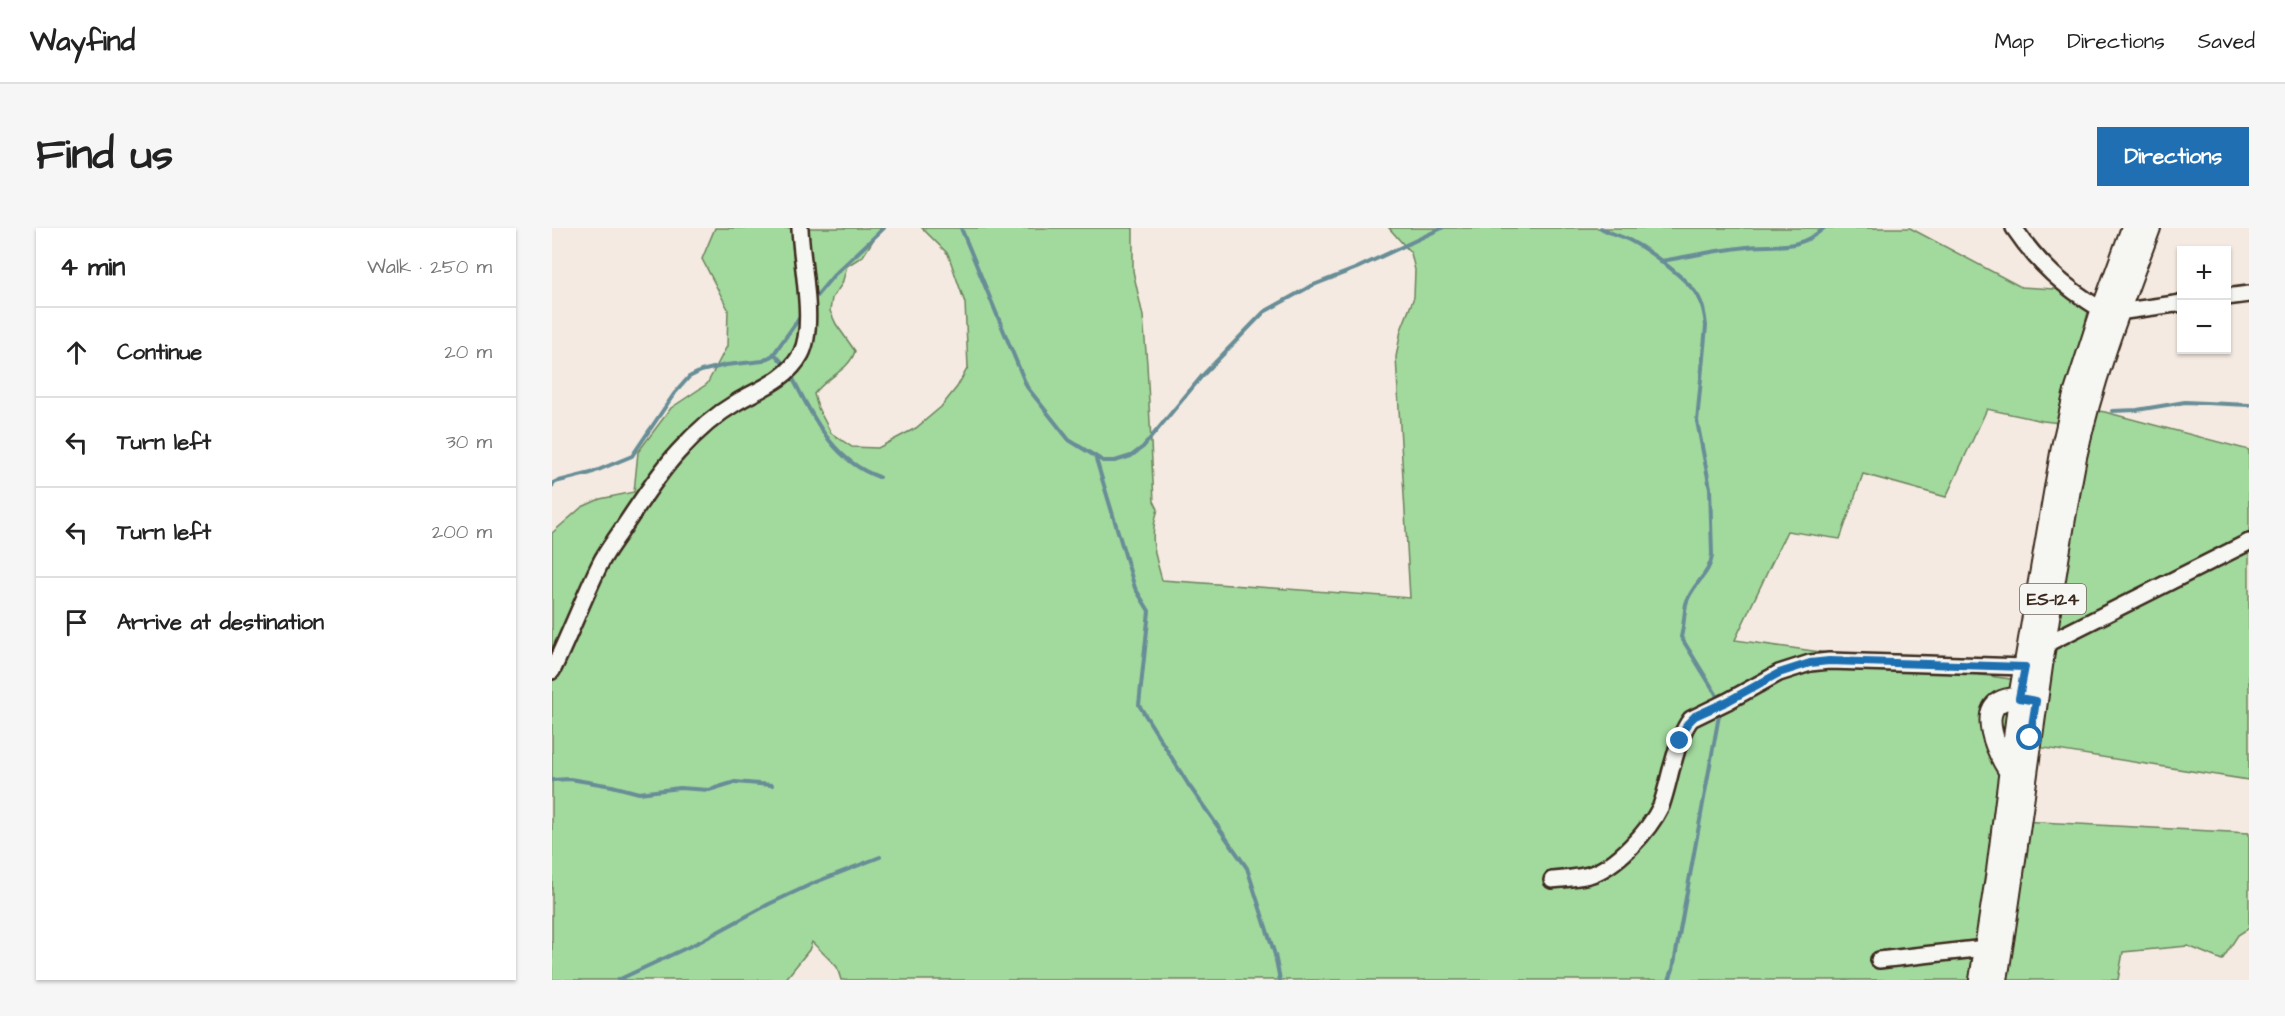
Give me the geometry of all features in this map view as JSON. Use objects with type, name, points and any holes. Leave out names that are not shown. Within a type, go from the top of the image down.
[{"type":"main road","name":"ES-124","points":[[2028,699],[2046,644],[2078,446],[2132,228]]},
{"type":"main road","name":"ES-124","points":[[1997,980],[2016,857],[2028,699],[2025,667],[2067,421],[2074,395],[2110,311],[2150,228]]},
{"type":"main road","points":[[1980,980],[2009,771],[1995,746],[1992,708],[1998,702],[2008,698],[2028,699]]},
{"type":"street","points":[[552,671],[602,561],[678,451],[709,422],[777,380],[791,368],[801,354],[807,338],[807,312],[800,228]]},
{"type":"street","points":[[2014,228],[2027,247],[2060,282],[2110,311],[2177,303]]},
{"type":"street","points":[[2231,296],[2249,294]]},
{"type":"street","points":[[2046,644],[2249,542]]},
{"type":"street","points":[[1552,880],[1590,874],[1608,866],[1624,853],[1644,832],[1660,806],[1680,741],[1691,719],[1779,673],[1795,666],[1829,661],[2025,667]]},
{"type":"street","points":[[1879,960],[1984,948]]},
{"type":"green space","points":[[715,228],[881,228],[863,256],[847,266],[842,284],[832,298],[830,311],[836,324],[855,351],[848,364],[814,394],[818,408],[831,433],[852,447],[878,448],[916,428],[941,407],[957,387],[968,367],[965,303],[948,254],[922,228],[1133,228],[1133,271],[1143,316],[1154,501],[1158,509],[1153,537],[1162,580],[1410,598],[1396,357],[1401,330],[1414,297],[1415,270],[1411,253],[1389,228],[1910,228],[2021,287],[2071,290],[2091,300],[2060,423],[1987,409],[1946,497],[1863,474],[1840,539],[1787,531],[1735,640],[2017,680],[1969,980],[841,980],[837,967],[812,942],[809,950],[785,980],[552,980],[552,533],[582,507],[600,499],[634,492],[638,452],[671,408],[707,384],[727,346],[728,309],[702,259]]},
{"type":"green space","points":[[2086,409],[2249,450],[2249,780],[2031,746]]},
{"type":"green space","points":[[2018,821],[2249,833],[2249,928],[2238,935],[2222,960],[2188,946],[2123,952],[2118,980],[1992,980]]},
{"type":"waterway","points":[[813,300],[834,275],[884,228]]},
{"type":"waterway","points":[[961,228],[1027,387],[1069,440],[1103,461],[1115,461],[1131,456],[1143,447],[1202,376],[1264,312],[1311,286],[1357,268],[1442,228]]},
{"type":"waterway","points":[[1601,228],[1631,241],[1669,267],[1694,291],[1701,301],[1704,312],[1706,326],[1697,421],[1710,488],[1712,554],[1705,574],[1692,591],[1686,604],[1681,637],[1716,694],[1718,703]]},
{"type":"waterway","points":[[1660,261],[1751,246],[1793,244],[1813,236],[1824,228]]},
{"type":"waterway","points":[[552,486],[555,482],[591,473],[632,456],[674,394],[689,377],[701,371],[726,365],[763,361],[773,355],[803,313]]},
{"type":"waterway","points":[[774,353],[787,368]]},
{"type":"waterway","points":[[791,375],[816,421],[836,448],[848,460],[879,477]]},
{"type":"waterway","points":[[2112,411],[2137,410],[2185,402],[2249,405]]},
{"type":"waterway","points":[[1096,459],[1135,588],[1149,611],[1139,705],[1188,784],[1247,868],[1275,955],[1280,980]]},
{"type":"waterway","points":[[1669,980],[1673,969],[1720,710]]},
{"type":"waterway","points":[[552,780],[570,779],[639,793],[680,788],[709,790],[735,782],[772,785]]},
{"type":"waterway","points":[[618,980],[701,941],[769,904],[816,882],[880,857]]},
{"type":"route","points":[[1680,741],[1687,724],[1695,716],[1795,666],[1829,661],[1891,665],[2025,667],[2019,698],[2036,701],[2030,738]]}]
